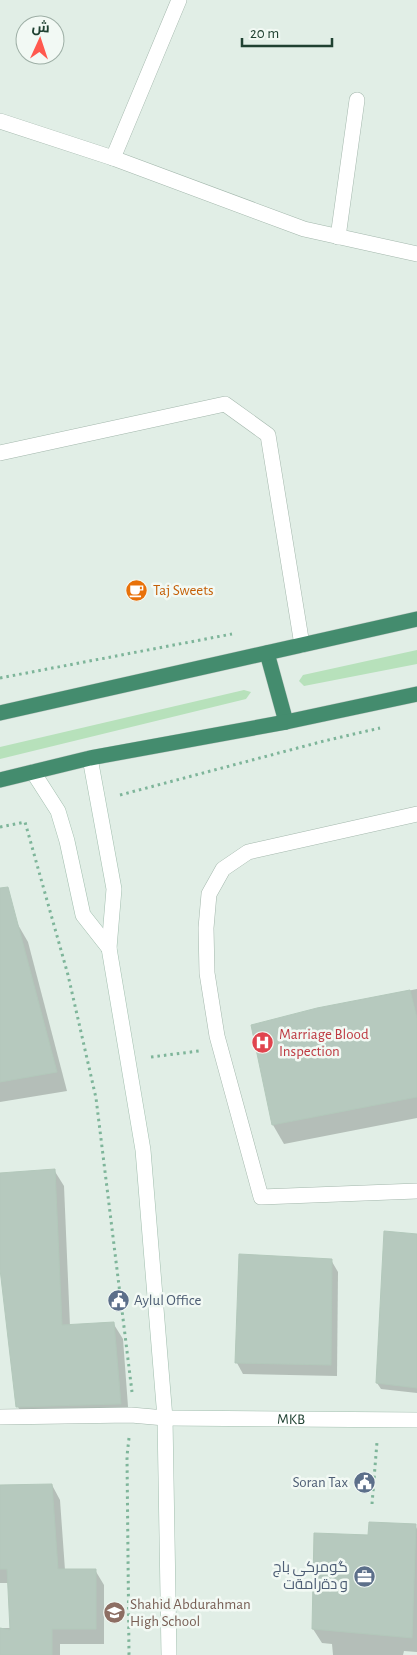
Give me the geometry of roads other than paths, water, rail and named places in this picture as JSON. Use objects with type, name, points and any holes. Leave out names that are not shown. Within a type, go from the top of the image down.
[{"type":"highway","points":[[0,713],[417,619]]},
{"type":"highway","points":[[267,653],[286,722]]},
{"type":"highway","points":[[0,780],[90,758],[286,722],[417,694]]},
{"type":"street","points":[[113,158],[179,0]]},
{"type":"street","points":[[338,237],[357,100]]},
{"type":"street","points":[[0,121],[113,158],[304,229],[417,254]]},
{"type":"street","points":[[0,453],[225,404],[268,435],[302,645]]},
{"type":"street","points":[[90,758],[110,856],[114,889],[109,948],[143,1150],[165,1418],[169,1655]]},
{"type":"street","points":[[33,772],[58,811],[67,841],[83,915],[109,948]]},
{"type":"street","points":[[417,814],[248,852],[223,869],[209,894],[206,928],[207,973],[217,1036],[261,1198],[417,1191]]},
{"type":"street","name":"MKB","points":[[0,1417],[131,1415],[165,1418],[417,1420]]},
{"type":"place","name":"Taj Sweets","points":[[137,590]]},
{"type":"place","name":"Marriage Blood Inspection","points":[[263,1043]]},
{"type":"place","name":"Aylul Office","points":[[118,1300]]},
{"type":"place","name":"Soran Tax","points":[[364,1482]]},
{"type":"place","name":"گومركى باج و دةرامةت","points":[[364,1576]]},
{"type":"place","name":"Shahid Abdurahman High School","points":[[114,1613]]}]
